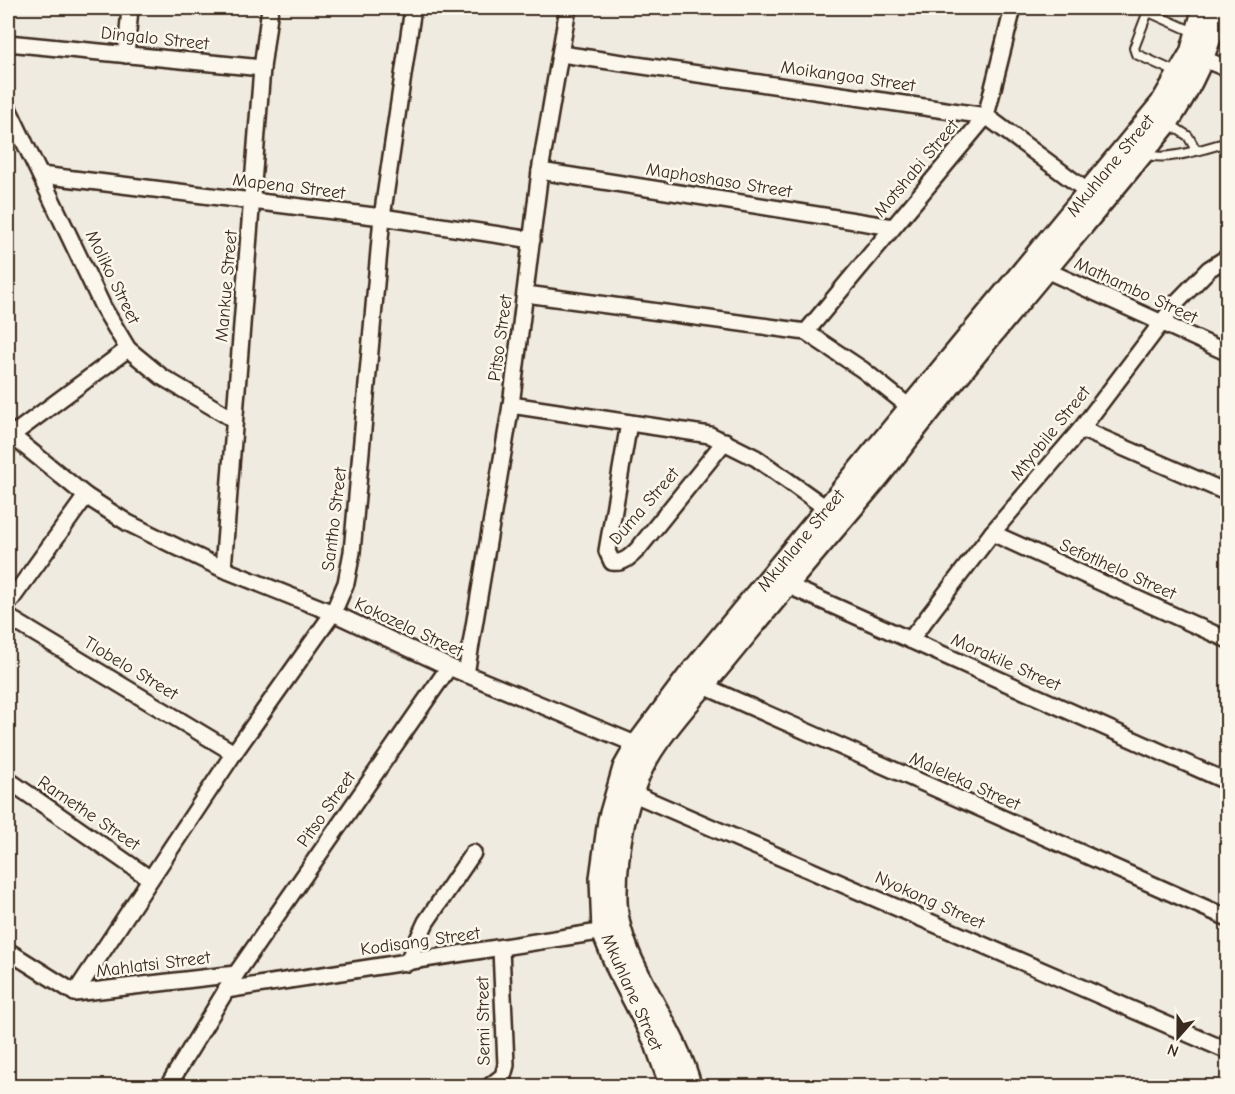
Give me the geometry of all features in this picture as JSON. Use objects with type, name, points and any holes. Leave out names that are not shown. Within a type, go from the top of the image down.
[{"type":"street","points":[[126,55],[130,8]]},
{"type":"street","name":"Mankue Street","points":[[223,569],[262,68],[270,8]]},
{"type":"street","name":"Santho Street","points":[[75,993],[149,878],[333,613],[346,583],[352,552],[382,217],[413,8]]},
{"type":"street","name":"Pitso Street","points":[[466,674],[511,405],[540,171],[568,8]]},
{"type":"street","name":"Motshabi Street","points":[[806,332],[986,116],[1013,8]]},
{"type":"street","points":[[1198,56],[1197,33],[1204,8]]},
{"type":"street","points":[[1198,56],[1219,8]]},
{"type":"street","name":"Dingalo Street","points":[[8,43],[262,68]]},
{"type":"street","name":"Moikangoa Street","points":[[561,54],[986,116],[1095,197]]},
{"type":"street","points":[[1198,56],[1227,69]]},
{"type":"street","name":"Mkuhlane Street","points":[[671,1086],[655,1041],[618,969],[611,930],[616,904],[625,790],[644,748],[695,682],[1137,147],[1180,74],[1198,56]]},
{"type":"street","name":"Mkuhlane Street","points":[[1137,147],[1167,123],[1183,100],[1198,56]]},
{"type":"street","name":"Moliko Street","points":[[8,108],[104,307],[128,349],[162,377],[233,419]]},
{"type":"street","name":"Maphoshaso Street","points":[[540,171],[893,227]]},
{"type":"street","name":"Mapena Street","points":[[41,175],[382,217],[532,240]]},
{"type":"street","name":"Mtyobile Street","points":[[910,640],[992,533],[1081,429],[1161,323],[1201,277],[1227,256]]},
{"type":"street","name":"Mathambo Street","points":[[1038,266],[1227,353]]},
{"type":"street","points":[[526,294],[806,332],[863,370],[916,413]]},
{"type":"street","points":[[9,434],[128,349]]},
{"type":"street","points":[[511,405],[698,432],[725,441],[756,458],[834,514]]},
{"type":"street","name":"Duma Street","points":[[629,423],[607,551],[612,562],[627,559],[638,549],[725,441]]},
{"type":"street","points":[[1081,429],[1227,494]]},
{"type":"street","name":"Kokozela Street","points":[[9,434],[86,496],[129,523],[223,569],[333,613],[448,667],[644,748]]},
{"type":"street","points":[[8,604],[86,496]]},
{"type":"street","name":"Sefotlhelo Street","points":[[992,533],[1227,640]]},
{"type":"street","name":"Morakile Street","points":[[778,581],[1227,782]]},
{"type":"street","name":"Tlobelo Street","points":[[8,617],[234,753]]},
{"type":"street","name":"Pitso Street","points":[[168,1086],[236,974],[448,667]]},
{"type":"street","name":"Maleleka Street","points":[[695,682],[1227,918]]},
{"type":"street","name":"Ramethe Street","points":[[8,780],[149,878]]},
{"type":"street","name":"Nyokong Street","points":[[625,790],[1227,1051]]},
{"type":"street","points":[[407,963],[426,922],[473,853]]},
{"type":"street","name":"Mkuhlane Street","points":[[611,930],[678,1052],[690,1086]]},
{"type":"street","name":"Kodisang Street","points":[[226,990],[501,949],[611,930]]},
{"type":"street","name":"Semi Street","points":[[490,1086],[503,1076],[506,1065],[501,949]]},
{"type":"street","points":[[8,951],[75,993]]},
{"type":"street","name":"Mahlatsi Street","points":[[75,993],[236,974]]},
{"type":"lane","points":[[1180,74],[1136,54],[1134,48],[1147,14],[1151,13],[1197,33]]},
{"type":"lane","points":[[1167,123],[1188,136],[1196,150]]},
{"type":"lane","points":[[1137,147],[1155,158],[1227,142]]}]
